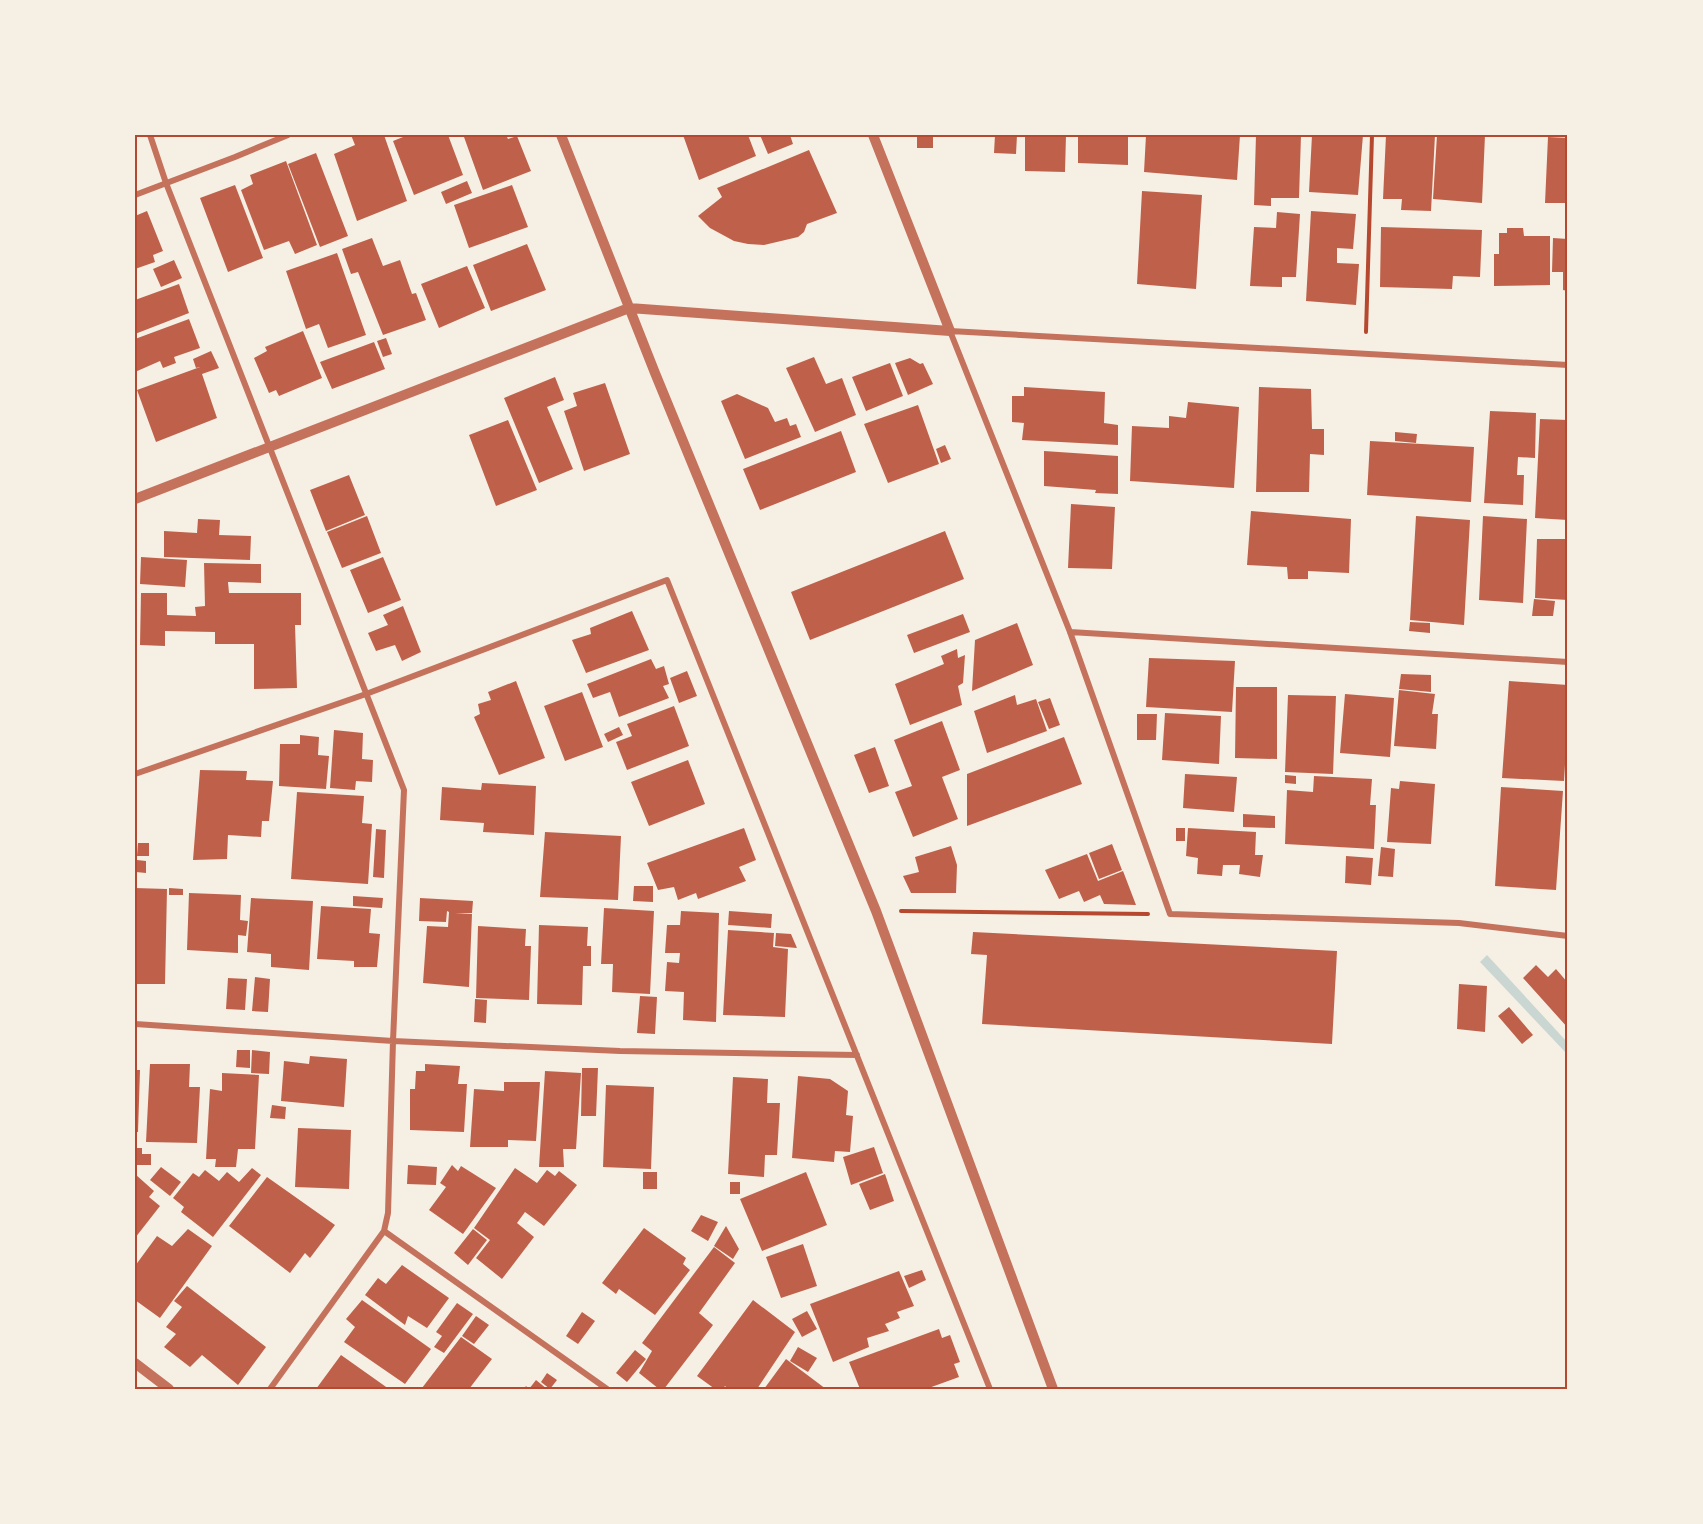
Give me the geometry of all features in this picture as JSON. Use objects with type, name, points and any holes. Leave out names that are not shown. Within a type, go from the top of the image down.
[{"type":"street","points":[[150,135],[166,183],[404,790],[388,1213],[384,1231],[270,1389]]},
{"type":"street","points":[[135,195],[288,135]]},
{"type":"street","points":[[561,135],[629,308],[876,911],[1053,1389]]},
{"type":"street","points":[[873,135],[1070,632],[1170,914],[1459,923],[1568,936]]},
{"type":"street","points":[[135,499],[629,308],[950,331],[1568,365]]},
{"type":"street","points":[[135,774],[366,694],[667,580],[990,1389]]},
{"type":"street","points":[[1070,632],[1568,662]]},
{"type":"street","points":[[135,1024],[393,1041],[620,1051],[857,1055]]},
{"type":"street","points":[[384,1231],[607,1389]]},
{"type":"street","points":[[135,1363],[169,1389]]},
{"type":"path","points":[[1366,353],[1372,135]]},
{"type":"path","points":[[876,911],[1170,914]]},
{"type":"shaded area","points":[[1487,955],[1568,1043],[1568,1055],[1480,962]]},
{"type":"building","points":[[351,135],[384,135],[407,201],[357,221],[334,154],[355,145]]},
{"type":"building","points":[[408,135],[448,135],[463,175],[414,195],[393,141]]},
{"type":"building","points":[[468,135],[506,135],[508,139],[517,136],[531,171],[483,190],[464,137]]},
{"type":"building","points":[[683,135],[748,135],[756,156],[699,180]]},
{"type":"building","points":[[760,135],[790,135],[793,144],[768,154]]},
{"type":"building","points":[[917,135],[933,135],[933,148],[917,148]]},
{"type":"building","points":[[995,135],[1017,135],[1016,154],[994,153]]},
{"type":"building","points":[[1025,135],[1066,135],[1065,172],[1025,171]]},
{"type":"building","points":[[1078,135],[1128,135],[1128,165],[1078,163]]},
{"type":"building","points":[[1146,135],[1240,135],[1237,180],[1144,172]]},
{"type":"building","points":[[1256,135],[1301,135],[1299,198],[1271,198],[1271,206],[1254,205]]},
{"type":"building","points":[[1312,135],[1363,135],[1358,195],[1309,192]]},
{"type":"building","points":[[1386,135],[1435,135],[1431,211],[1401,210],[1402,199],[1383,199]]},
{"type":"building","points":[[1437,135],[1485,135],[1482,203],[1433,199]]},
{"type":"building","points":[[1548,137],[1568,138],[1568,203],[1545,203]]},
{"type":"building","points":[[809,150],[837,213],[807,224],[804,232],[798,237],[764,245],[748,244],[734,241],[710,228],[698,216],[722,197],[717,188]]},
{"type":"building","points":[[316,153],[348,236],[320,247],[288,164]]},
{"type":"building","points":[[286,161],[317,245],[295,254],[289,241],[264,250],[241,190],[253,184],[250,175]]},
{"type":"building","points":[[467,181],[472,193],[446,204],[441,192]]},
{"type":"building","points":[[235,185],[263,258],[228,272],[200,198]]},
{"type":"building","points":[[512,185],[528,227],[469,248],[454,205]]},
{"type":"building","points":[[1142,191],[1202,195],[1196,289],[1137,284]]},
{"type":"building","points":[[147,211],[163,251],[153,255],[155,262],[135,269],[135,216]]},
{"type":"building","points":[[1311,211],[1356,214],[1353,249],[1337,248],[1337,263],[1359,264],[1356,305],[1306,301]]},
{"type":"building","points":[[1277,212],[1300,214],[1296,277],[1282,277],[1282,287],[1250,286],[1254,227],[1276,228]]},
{"type":"building","points":[[1381,227],[1482,230],[1480,277],[1453,276],[1452,289],[1380,287]]},
{"type":"building","points":[[1507,228],[1523,228],[1524,236],[1550,236],[1550,285],[1494,286],[1494,254],[1499,254],[1499,233],[1507,233]]},
{"type":"building","points":[[372,238],[383,266],[400,260],[412,294],[416,293],[426,320],[383,335],[358,272],[351,274],[342,249]]},
{"type":"building","points":[[1553,238],[1568,239],[1568,291],[1563,290],[1563,272],[1552,272]]},
{"type":"building","points":[[527,244],[546,290],[491,311],[473,265]]},
{"type":"building","points":[[337,253],[366,335],[328,348],[319,324],[306,329],[286,271]]},
{"type":"building","points":[[174,260],[182,278],[161,287],[153,269]]},
{"type":"building","points":[[467,266],[485,308],[439,328],[421,284]]},
{"type":"building","points":[[179,284],[189,313],[135,334],[135,300]]},
{"type":"building","points":[[189,319],[200,348],[174,357],[176,363],[163,368],[160,361],[135,372],[135,339]]},
{"type":"building","points":[[303,331],[322,378],[279,396],[276,390],[269,393],[254,358],[267,351],[265,347]]},
{"type":"building","points":[[386,338],[392,354],[383,357],[377,341]]},
{"type":"building","points":[[374,342],[385,369],[332,389],[320,362]]},
{"type":"building","points":[[211,351],[219,368],[202,374],[217,418],[156,442],[137,390],[200,367],[196,368],[193,359]]},
{"type":"building","points":[[814,357],[826,384],[842,378],[856,415],[815,432],[786,368]]},
{"type":"building","points":[[910,358],[920,364],[923,363],[933,384],[908,395],[895,363]]},
{"type":"building","points":[[890,363],[903,396],[866,411],[852,377]]},
{"type":"building","points":[[555,377],[564,400],[547,407],[573,469],[539,483],[504,398]]},
{"type":"building","points":[[605,383],[630,454],[584,471],[564,411],[577,406],[573,393]]},
{"type":"building","points":[[1024,387],[1105,392],[1104,423],[1118,425],[1118,445],[1022,440],[1024,423],[1012,422],[1012,396],[1024,396]]},
{"type":"building","points":[[1259,387],[1311,389],[1312,429],[1324,429],[1324,455],[1310,454],[1309,492],[1256,492]]},
{"type":"building","points":[[737,394],[768,408],[775,422],[787,418],[790,426],[796,424],[801,437],[745,459],[721,401]]},
{"type":"building","points":[[1188,402],[1239,407],[1234,488],[1130,481],[1132,426],[1169,428],[1169,416],[1186,418]]},
{"type":"building","points":[[918,405],[939,464],[888,483],[864,424]]},
{"type":"building","points":[[1490,411],[1536,413],[1535,458],[1518,457],[1517,475],[1524,475],[1523,505],[1484,503]]},
{"type":"building","points":[[1540,419],[1568,420],[1568,520],[1535,518]]},
{"type":"building","points":[[508,420],[537,490],[496,506],[469,435]]},
{"type":"building","points":[[841,431],[856,472],[760,510],[743,469]]},
{"type":"building","points":[[1395,432],[1417,434],[1416,443],[1395,441]]},
{"type":"building","points":[[1370,441],[1474,447],[1471,502],[1367,495]]},
{"type":"building","points":[[945,445],[951,459],[941,463],[936,449]]},
{"type":"building","points":[[1044,451],[1118,456],[1118,494],[1044,486]]},
{"type":"building","points":[[349,475],[365,515],[326,531],[310,490]]},
{"type":"building","points":[[1071,504],[1115,507],[1112,569],[1068,568]]},
{"type":"building","points":[[1251,511],[1351,519],[1349,573],[1308,571],[1308,579],[1288,579],[1287,567],[1247,565]]},
{"type":"building","points":[[367,516],[381,553],[342,568],[327,532]]},
{"type":"building","points":[[1416,516],[1470,520],[1464,625],[1410,620]]},
{"type":"building","points":[[1483,516],[1527,519],[1523,603],[1479,600]]},
{"type":"building","points":[[198,519],[220,520],[219,535],[251,536],[250,560],[164,557],[164,531],[197,533]]},
{"type":"building","points":[[945,531],[964,579],[810,640],[791,592]]},
{"type":"building","points":[[1537,539],[1568,539],[1568,600],[1535,598]]},
{"type":"building","points":[[141,557],[187,560],[185,587],[140,584]]},
{"type":"building","points":[[383,557],[401,600],[368,613],[350,570]]},
{"type":"building","points":[[204,563],[261,564],[261,583],[228,582],[229,593],[301,593],[301,625],[295,625],[297,688],[254,689],[254,644],[215,644],[215,632],[165,631],[165,646],[140,645],[141,593],[167,593],[167,615],[196,616],[195,607],[205,606]]},
{"type":"building","points":[[1534,599],[1555,601],[1553,616],[1532,616]]},
{"type":"building","points":[[403,606],[421,652],[402,661],[395,645],[376,651],[368,633],[388,625],[383,615]]},
{"type":"building","points":[[632,611],[649,650],[586,673],[572,640],[591,634],[590,628]]},
{"type":"building","points":[[963,614],[970,632],[914,653],[907,635]]},
{"type":"building","points":[[1410,622],[1430,623],[1430,633],[1409,631]]},
{"type":"building","points":[[1017,623],[1033,665],[972,691],[975,640]]},
{"type":"building","points":[[957,649],[958,658],[965,655],[963,683],[958,686],[962,705],[910,725],[895,684],[944,664],[941,656]]},
{"type":"building","points":[[1149,658],[1235,661],[1232,712],[1146,707]]},
{"type":"building","points":[[651,659],[656,669],[664,666],[669,684],[663,686],[669,698],[619,717],[610,692],[593,698],[587,684]]},
{"type":"building","points":[[687,671],[697,696],[679,703],[670,678]]},
{"type":"building","points":[[1401,674],[1431,675],[1431,692],[1399,689]]},
{"type":"building","points":[[516,681],[545,758],[499,775],[474,717],[480,714],[478,704],[491,700],[488,692]]},
{"type":"building","points":[[1509,681],[1568,685],[1564,781],[1502,778]]},
{"type":"building","points":[[1236,687],[1277,687],[1277,759],[1235,758]]},
{"type":"building","points":[[1399,690],[1435,694],[1432,714],[1438,714],[1436,749],[1394,746]]},
{"type":"building","points":[[582,692],[603,747],[565,761],[544,706]]},
{"type":"building","points":[[1345,694],[1394,698],[1390,757],[1340,753]]},
{"type":"building","points":[[1015,695],[1017,705],[1036,699],[1047,731],[987,753],[974,711]]},
{"type":"building","points":[[1288,695],[1336,696],[1333,774],[1285,772]]},
{"type":"building","points":[[1050,698],[1060,725],[1049,729],[1038,702]]},
{"type":"building","points":[[674,706],[689,746],[627,770],[616,742],[632,736],[627,724]]},
{"type":"building","points":[[1165,713],[1221,716],[1219,764],[1162,760]]},
{"type":"building","points":[[1137,714],[1157,714],[1156,740],[1137,740]]},
{"type":"building","points":[[942,721],[960,770],[942,777],[958,819],[913,837],[895,792],[912,786],[894,740]]},
{"type":"building","points":[[619,727],[623,735],[608,742],[604,734]]},
{"type":"building","points":[[334,730],[363,733],[362,759],[373,760],[372,782],[356,781],[355,790],[330,788]]},
{"type":"building","points":[[300,735],[319,737],[318,755],[329,756],[326,789],[279,786],[280,744],[300,744]]},
{"type":"building","points":[[1064,737],[1082,784],[967,826],[967,774]]},
{"type":"building","points":[[875,747],[889,786],[869,793],[854,755]]},
{"type":"building","points":[[688,760],[705,804],[649,826],[631,782]]},
{"type":"building","points":[[200,770],[247,771],[246,780],[273,781],[269,821],[262,821],[261,837],[228,835],[227,859],[193,860]]},
{"type":"building","points":[[1185,774],[1237,777],[1234,812],[1183,808]]},
{"type":"building","points":[[1285,775],[1296,776],[1296,784],[1285,783]]},
{"type":"building","points":[[1314,776],[1372,779],[1370,805],[1376,805],[1374,849],[1285,844],[1287,790],[1313,792]]},
{"type":"building","points":[[1400,781],[1435,784],[1431,844],[1387,842],[1391,788],[1399,789]]},
{"type":"building","points":[[482,783],[536,786],[534,835],[483,832],[484,823],[440,820],[442,787],[481,790]]},
{"type":"building","points":[[1501,787],[1563,791],[1556,890],[1495,886]]},
{"type":"building","points":[[297,792],[364,796],[362,823],[372,824],[368,884],[291,879]]},
{"type":"building","points":[[1243,814],[1275,816],[1275,828],[1243,827]]},
{"type":"building","points":[[744,828],[756,860],[739,867],[746,881],[698,899],[696,893],[678,900],[674,887],[658,890],[647,863]]},
{"type":"building","points":[[1176,828],[1185,828],[1185,841],[1176,841]]},
{"type":"building","points":[[1188,828],[1256,832],[1255,855],[1263,855],[1260,877],[1239,874],[1240,865],[1223,865],[1222,876],[1197,874],[1198,858],[1186,856]]},
{"type":"building","points":[[376,829],[386,830],[384,878],[373,877]]},
{"type":"building","points":[[545,832],[621,836],[618,900],[540,897]]},
{"type":"building","points":[[138,843],[149,843],[149,856],[137,856]]},
{"type":"building","points":[[1112,844],[1122,870],[1099,879],[1089,853]]},
{"type":"building","points":[[951,846],[957,865],[956,893],[911,893],[903,876],[919,872],[915,857]]},
{"type":"building","points":[[1381,847],[1395,849],[1393,877],[1378,876]]},
{"type":"building","points":[[1087,854],[1098,881],[1123,871],[1136,905],[1104,904],[1100,895],[1084,902],[1079,891],[1059,899],[1045,870]]},
{"type":"building","points":[[1346,856],[1373,858],[1371,885],[1345,883]]},
{"type":"building","points":[[137,860],[146,861],[146,873],[136,872]]},
{"type":"building","points":[[634,886],[653,886],[653,902],[633,901]]},
{"type":"building","points":[[135,888],[167,889],[165,984],[135,984]]},
{"type":"building","points":[[169,888],[183,889],[183,895],[169,895]]},
{"type":"building","points":[[189,893],[241,895],[240,920],[248,921],[246,936],[238,935],[238,953],[187,950]]},
{"type":"building","points":[[353,896],[383,898],[382,908],[353,906]]},
{"type":"building","points":[[251,898],[313,901],[309,970],[271,967],[271,954],[247,952]]},
{"type":"building","points":[[420,898],[473,901],[472,913],[455,913],[472,914],[469,987],[423,983],[427,926],[448,927],[449,912],[447,911],[446,922],[419,921]]},
{"type":"building","points":[[321,906],[371,909],[369,933],[380,934],[377,967],[354,967],[354,961],[317,959]]},
{"type":"building","points":[[604,908],[654,911],[650,994],[612,992],[613,964],[601,964]]},
{"type":"building","points":[[681,911],[719,913],[716,1022],[683,1020],[684,992],[665,991],[667,962],[679,963],[680,953],[665,953],[667,925],[680,925]]},
{"type":"building","points":[[729,911],[772,914],[771,928],[728,925]]},
{"type":"building","points":[[539,925],[588,927],[587,946],[591,946],[591,966],[583,966],[582,1005],[537,1004]]},
{"type":"building","points":[[478,926],[526,929],[525,946],[531,946],[529,1000],[476,998]]},
{"type":"building","points":[[728,930],[774,933],[773,947],[788,949],[785,1017],[723,1015]]},
{"type":"building","points":[[973,932],[1337,951],[1332,1044],[982,1024],[987,955],[971,954]]},
{"type":"building","points":[[776,933],[791,934],[797,948],[775,946]]},
{"type":"building","points":[[1536,965],[1548,977],[1556,969],[1568,983],[1568,1028],[1523,978]]},
{"type":"building","points":[[255,977],[270,979],[268,1012],[252,1011]]},
{"type":"building","points":[[228,978],[247,979],[245,1010],[226,1009]]},
{"type":"building","points":[[1459,984],[1487,986],[1485,1032],[1457,1029]]},
{"type":"building","points":[[640,996],[657,997],[655,1034],[637,1033]]},
{"type":"building","points":[[475,999],[487,1000],[486,1023],[474,1022]]},
{"type":"building","points":[[1509,1007],[1533,1035],[1522,1044],[1498,1016]]},
{"type":"building","points":[[237,1050],[250,1050],[250,1068],[236,1067]]},
{"type":"building","points":[[252,1050],[270,1052],[269,1074],[251,1073]]},
{"type":"building","points":[[310,1056],[347,1059],[344,1107],[281,1101],[284,1061],[309,1064]]},
{"type":"building","points":[[150,1064],[190,1064],[189,1087],[200,1087],[197,1143],[146,1142]]},
{"type":"building","points":[[425,1064],[460,1066],[458,1084],[467,1084],[464,1132],[410,1130],[410,1089],[415,1089],[416,1071],[425,1071]]},
{"type":"building","points":[[582,1068],[598,1068],[596,1116],[581,1116]]},
{"type":"building","points":[[135,1070],[140,1070],[138,1132],[135,1132]]},
{"type":"building","points":[[545,1071],[581,1073],[576,1149],[563,1149],[564,1167],[539,1167]]},
{"type":"building","points":[[222,1073],[259,1075],[255,1149],[238,1149],[236,1167],[215,1167],[216,1159],[206,1159],[210,1089],[222,1091]]},
{"type":"building","points":[[798,1076],[830,1079],[848,1091],[846,1115],[853,1116],[850,1152],[835,1151],[834,1162],[792,1158]]},
{"type":"building","points":[[733,1077],[768,1079],[767,1103],[780,1103],[777,1155],[765,1155],[764,1177],[728,1174]]},
{"type":"building","points":[[504,1082],[540,1082],[536,1141],[508,1140],[508,1147],[470,1147],[474,1089],[504,1091]]},
{"type":"building","points":[[606,1085],[654,1087],[651,1169],[603,1167]]},
{"type":"building","points":[[272,1105],[286,1107],[285,1119],[270,1118]]},
{"type":"building","points":[[298,1128],[351,1130],[349,1189],[295,1187]]},
{"type":"building","points":[[874,1147],[883,1173],[851,1185],[843,1157]]},
{"type":"building","points":[[135,1148],[142,1148],[142,1154],[151,1154],[151,1165],[135,1165]]},
{"type":"building","points":[[408,1165],[437,1167],[436,1185],[407,1184]]},
{"type":"building","points":[[452,1165],[458,1171],[461,1166],[496,1188],[463,1234],[429,1210],[446,1187],[440,1183]]},
{"type":"building","points":[[161,1167],[181,1182],[170,1196],[150,1180]]},
{"type":"building","points":[[252,1168],[261,1175],[213,1237],[181,1212],[184,1207],[173,1198],[193,1173],[199,1177],[205,1170],[219,1181],[227,1172],[239,1182]]},
{"type":"building","points":[[515,1168],[537,1183],[547,1170],[555,1176],[559,1171],[577,1185],[544,1226],[525,1212],[517,1223],[534,1237],[502,1279],[476,1258],[490,1240],[474,1228]]},
{"type":"building","points":[[643,1172],[657,1172],[657,1189],[643,1189]]},
{"type":"building","points":[[806,1172],[827,1225],[762,1251],[740,1199]]},
{"type":"building","points":[[135,1174],[154,1191],[149,1197],[160,1206],[135,1238]]},
{"type":"building","points":[[885,1174],[894,1201],[870,1210],[859,1184]]},
{"type":"building","points":[[267,1177],[335,1225],[310,1258],[305,1253],[290,1273],[229,1226]]},
{"type":"building","points":[[730,1182],[740,1182],[740,1194],[730,1194]]},
{"type":"building","points":[[701,1215],[718,1222],[708,1241],[691,1231]]},
{"type":"building","points":[[726,1226],[739,1249],[733,1259],[714,1246]]},
{"type":"building","points":[[644,1228],[686,1258],[683,1264],[690,1270],[655,1315],[619,1289],[616,1294],[602,1283]]},
{"type":"building","points":[[188,1229],[212,1246],[160,1318],[135,1300],[135,1266],[157,1236],[172,1246]]},
{"type":"building","points":[[473,1229],[487,1240],[468,1265],[454,1253]]},
{"type":"building","points":[[803,1244],[817,1286],[781,1298],[766,1257]]},
{"type":"building","points":[[714,1247],[735,1263],[699,1313],[713,1325],[664,1389],[659,1389],[639,1373],[652,1351],[642,1343]]},
{"type":"building","points":[[402,1265],[449,1298],[427,1328],[408,1316],[405,1325],[365,1295],[378,1278],[386,1284]]},
{"type":"building","points":[[922,1270],[926,1280],[909,1288],[904,1276]]},
{"type":"building","points":[[899,1271],[914,1306],[897,1312],[900,1318],[885,1324],[889,1331],[867,1338],[869,1347],[833,1362],[810,1304]]},
{"type":"building","points":[[187,1286],[266,1347],[238,1385],[202,1355],[190,1367],[164,1347],[176,1334],[166,1327],[182,1307],[174,1301]]},
{"type":"building","points":[[362,1300],[431,1349],[405,1384],[344,1342],[355,1327],[346,1319]]},
{"type":"building","points":[[753,1300],[795,1332],[757,1389],[728,1389],[725,1386],[723,1389],[715,1389],[697,1376]]},
{"type":"building","points":[[457,1303],[473,1314],[444,1353],[434,1347],[442,1336],[436,1332]]},
{"type":"building","points":[[807,1311],[817,1329],[802,1337],[792,1319]]},
{"type":"building","points":[[582,1312],[595,1321],[578,1344],[566,1336]]},
{"type":"building","points":[[476,1316],[489,1325],[474,1344],[462,1336]]},
{"type":"building","points":[[939,1329],[942,1338],[950,1335],[960,1362],[954,1364],[959,1377],[926,1389],[860,1389],[849,1362]]},
{"type":"building","points":[[461,1337],[492,1359],[469,1389],[422,1388]]},
{"type":"building","points":[[798,1347],[817,1358],[808,1372],[790,1361]]},
{"type":"building","points":[[635,1350],[646,1359],[627,1382],[616,1373]]},
{"type":"building","points":[[341,1355],[389,1389],[316,1389]]},
{"type":"building","points":[[786,1359],[826,1389],[764,1389]]},
{"type":"building","points":[[547,1373],[557,1380],[550,1389],[541,1382]]},
{"type":"building","points":[[536,1380],[547,1389],[529,1389]]}]
